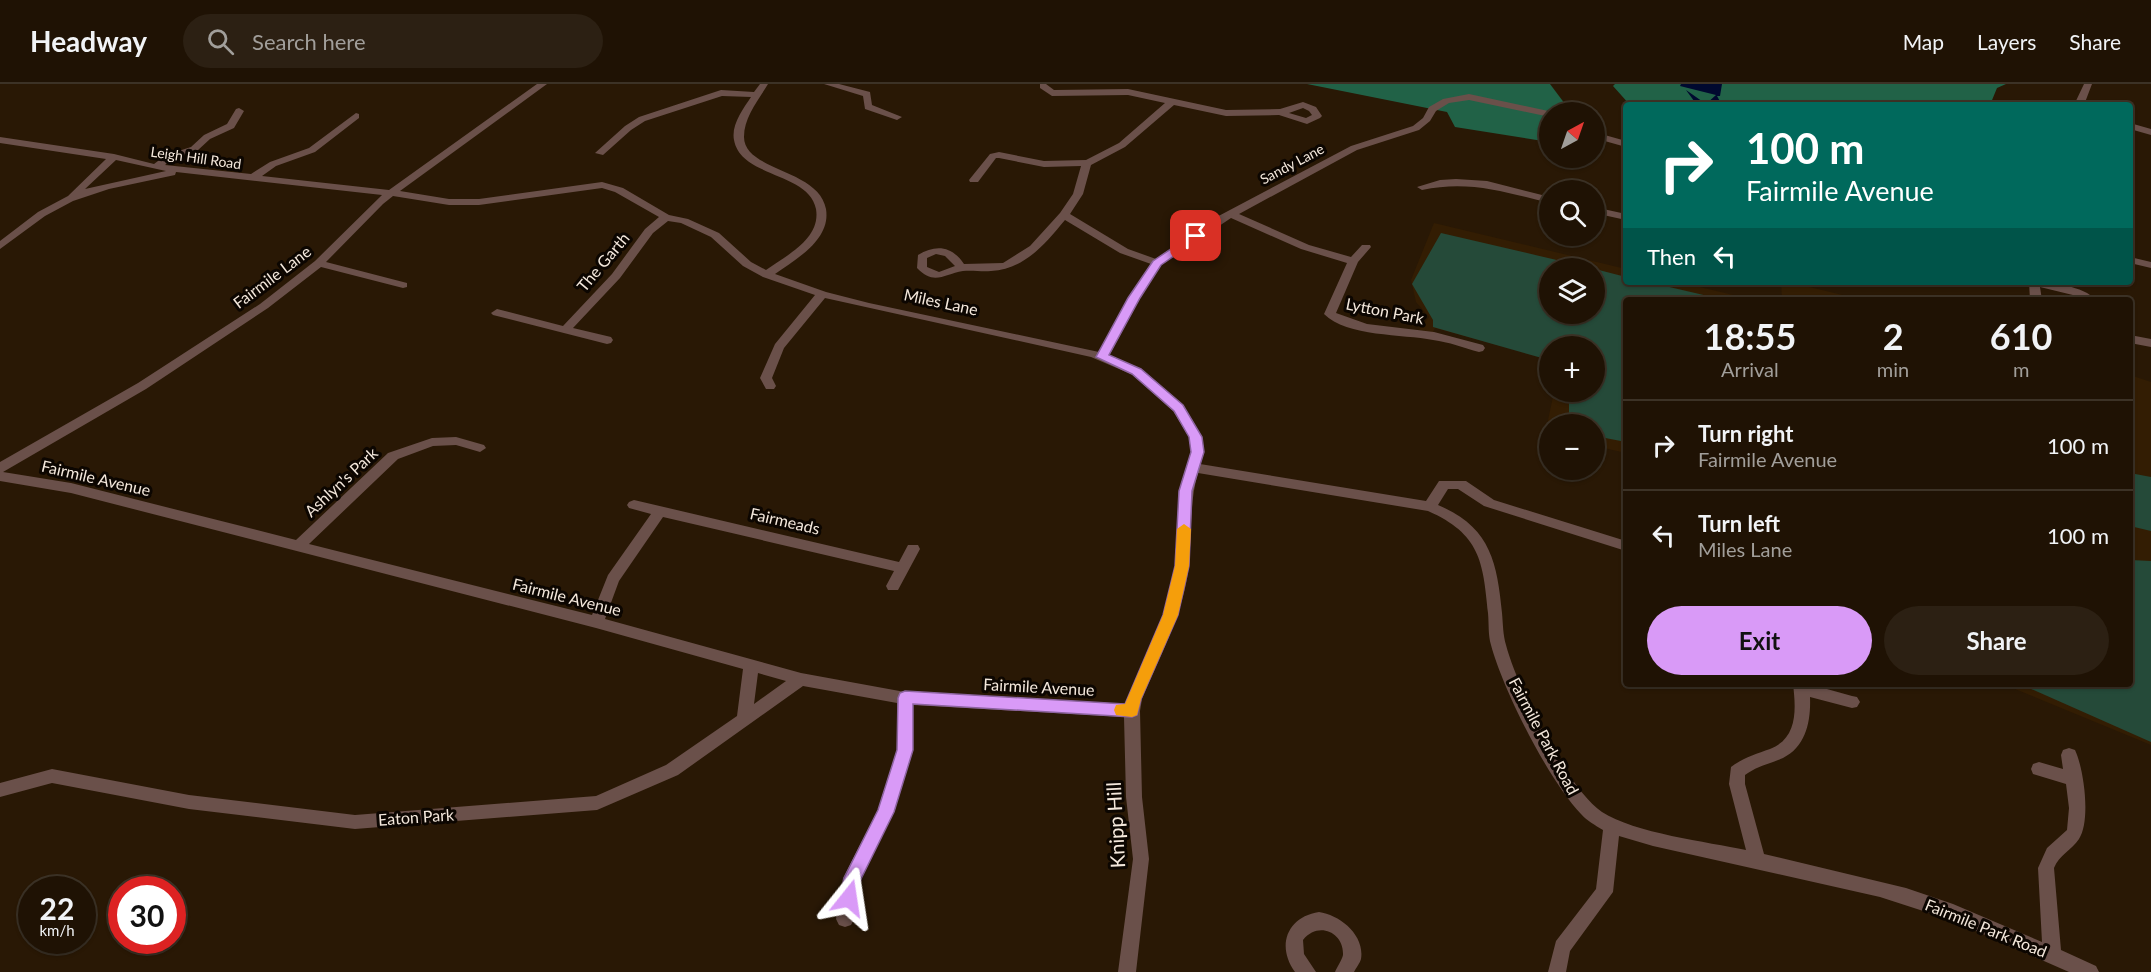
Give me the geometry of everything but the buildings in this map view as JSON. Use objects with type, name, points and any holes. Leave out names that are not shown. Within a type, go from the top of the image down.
[{"type":"street","name":"Fairmile Lane","points":[[0,468],[142,386],[264,306],[319,263],[367,212],[543,84]]},
{"type":"street","points":[[764,84],[755,95],[738,131],[739,144],[750,159],[806,185],[818,195],[823,209],[820,229],[808,244],[767,275]]},
{"type":"street","points":[[828,84],[867,94],[868,107],[897,117]]},
{"type":"street","points":[[2080,102],[2088,84]]},
{"type":"street","points":[[1043,86],[1052,93],[1119,91],[1142,94],[1226,113],[1281,112]]},
{"type":"street","points":[[600,153],[627,128],[642,119],[722,93],[755,95]]},
{"type":"street","name":"Sandy Lane","points":[[1102,357],[1134,298],[1157,263],[1215,222],[1354,148],[1416,128],[1428,118],[1432,110],[1446,101],[1469,97],[1539,112]]},
{"type":"street","points":[[974,180],[993,156],[999,155],[1044,164],[1087,163],[1104,157],[1125,144],[1171,102]]},
{"type":"street","points":[[156,167],[169,157],[194,149],[207,137],[231,126],[239,111]]},
{"type":"street","points":[[252,178],[273,164],[312,150],[356,116]]},
{"type":"street","points":[[2133,127],[2151,132]]},
{"type":"street","points":[[1605,138],[1623,143]]},
{"type":"street","name":"Leigh Hill Road","points":[[0,140],[114,157],[156,167],[391,193]]},
{"type":"street","points":[[0,246],[20,230],[69,199],[114,157]]},
{"type":"street","points":[[961,268],[994,268],[1016,263],[1030,253],[1064,215],[1078,194],[1087,163]]},
{"type":"street","points":[[69,199],[106,187],[189,170]]},
{"type":"street","points":[[1422,187],[1442,181],[1463,180],[1485,183],[1539,197]]},
{"type":"street","name":"Miles Lane","points":[[391,193],[449,202],[479,202],[602,185],[619,190],[666,217],[684,221],[715,235],[747,264],[767,275],[822,294],[1102,357],[1137,372],[1178,408],[1195,437],[1197,452],[1186,491],[1182,566],[1171,615],[1134,699],[1132,711]]},
{"type":"street","points":[[1605,212],[1623,216]]},
{"type":"street","points":[[1231,214],[1305,247],[1353,261]]},
{"type":"street","points":[[1064,215],[1124,250],[1157,263]]},
{"type":"street","name":"The Garth","points":[[566,329],[616,276],[649,231],[666,217]]},
{"type":"street","points":[[0,237],[20,230]]},
{"type":"street","name":"Lytton Park","points":[[1366,247],[1353,261],[1330,314],[1339,320],[1386,331],[1434,336],[1457,348],[1479,348]]},
{"type":"street","points":[[2133,261],[2151,265]]},
{"type":"street","points":[[319,263],[403,285]]},
{"type":"street","points":[[2047,285],[2087,297]]},
{"type":"street","points":[[770,387],[766,378],[779,347],[822,294]]},
{"type":"street","points":[[497,313],[610,341]]},
{"type":"street","points":[[503,327],[513,317]]},
{"type":"street","points":[[2133,340],[2151,343]]},
{"type":"street","name":"Ashlyn's Park","points":[[298,546],[393,456],[432,442],[456,441],[480,448]]},
{"type":"street","name":"Fairmile Park Road","points":[[1194,468],[1430,507],[1452,515],[1468,527],[1480,541],[1489,571],[1498,645],[1517,694],[1566,782],[1579,801],[1597,818],[1649,837],[1842,879],[1908,897],[2090,972]]},
{"type":"street","name":"Fairmile Avenue","points":[[0,476],[71,488],[596,622],[801,679],[905,698],[1132,711]]},
{"type":"street","points":[[1430,507],[1444,484],[1461,484],[1489,503],[1623,545]]},
{"type":"street","name":"Fairmeads","points":[[634,505],[902,567]]},
{"type":"street","points":[[596,622],[613,579],[659,512]]},
{"type":"street","points":[[893,586],[913,549]]},
{"type":"street","points":[[744,720],[751,666]]},
{"type":"street","name":"Eaton Park","points":[[0,790],[52,776],[189,802],[355,822],[597,803],[672,770],[801,679]]},
{"type":"street","points":[[1758,862],[1737,784],[1737,772],[1745,764],[1782,751],[1798,736],[1805,710],[1801,687],[1852,702]]},
{"type":"street","points":[[845,919],[852,878],[886,812],[905,750],[905,698]]},
{"type":"street","name":"Knipp Hill","points":[[1127,972],[1141,859],[1134,797],[1132,711]]},
{"type":"street","points":[[2052,955],[2046,868],[2051,854],[2076,830],[2078,814],[2069,755]]},
{"type":"street","points":[[2039,769],[2072,779]]},
{"type":"street","points":[[1557,972],[1562,947],[1604,892],[1612,825]]},
{"type":"street","points":[[1307,972],[1294,953],[1295,934],[1308,923],[1322,921],[1341,930],[1348,938],[1352,948],[1352,958],[1344,972]]},
{"type":"shaded area","points":[[1434,223],[1580,258],[1539,258],[1539,324],[1605,324],[1605,264],[1623,268],[1623,285],[1692,285],[1742,297],[1623,297],[1623,452],[1605,448],[1605,414],[1549,414],[1552,402],[1605,402],[1605,336],[1539,336],[1539,356],[1435,328],[1433,332],[1419,330],[1429,317],[1416,302],[1411,280]]},
{"type":"shaded area","points":[[1781,285],[1801,285],[1851,297],[1782,297]]},
{"type":"shaded area","points":[[2133,376],[2151,382],[2151,745],[2010,687],[2133,687]]},
{"type":"green space","points":[[1307,84],[1550,84],[1564,102],[1539,102],[1539,140],[1455,127],[1447,112]]},
{"type":"green space","points":[[1615,84],[2006,84],[1997,88],[1991,102],[1666,102],[1659,100],[1627,102],[1613,86]]},
{"type":"green space","points":[[1441,233],[1548,258],[1539,258],[1539,324],[1605,324],[1605,272],[1623,276],[1623,285],[1661,285],[1712,297],[1623,297],[1623,441],[1605,438],[1605,414],[1569,414],[1569,402],[1605,402],[1605,336],[1539,336],[1539,357],[1433,327],[1433,320],[1412,284]]},
{"type":"green space","points":[[2133,474],[2151,477],[2151,531],[2133,527]]},
{"type":"green space","points":[[2133,560],[2151,561],[2151,742],[2027,687],[2133,687]]},
{"type":"water","points":[[1681,84],[1722,84],[1720,96],[1717,96],[1720,102],[1708,102],[1716,95],[1680,86]]},
{"type":"water","points":[[1686,90],[1703,102],[1695,102]]},
{"type":"slow traffic","points":[[1122,710],[1132,711],[1134,699],[1171,615],[1182,566],[1184,529]]},
{"type":"route","points":[[849,898],[852,878],[886,812],[905,750],[905,698],[1132,711],[1134,699],[1171,615],[1182,566],[1186,491],[1197,452],[1195,437],[1178,408],[1137,372],[1102,357],[1134,298],[1157,263],[1196,236]]}]
